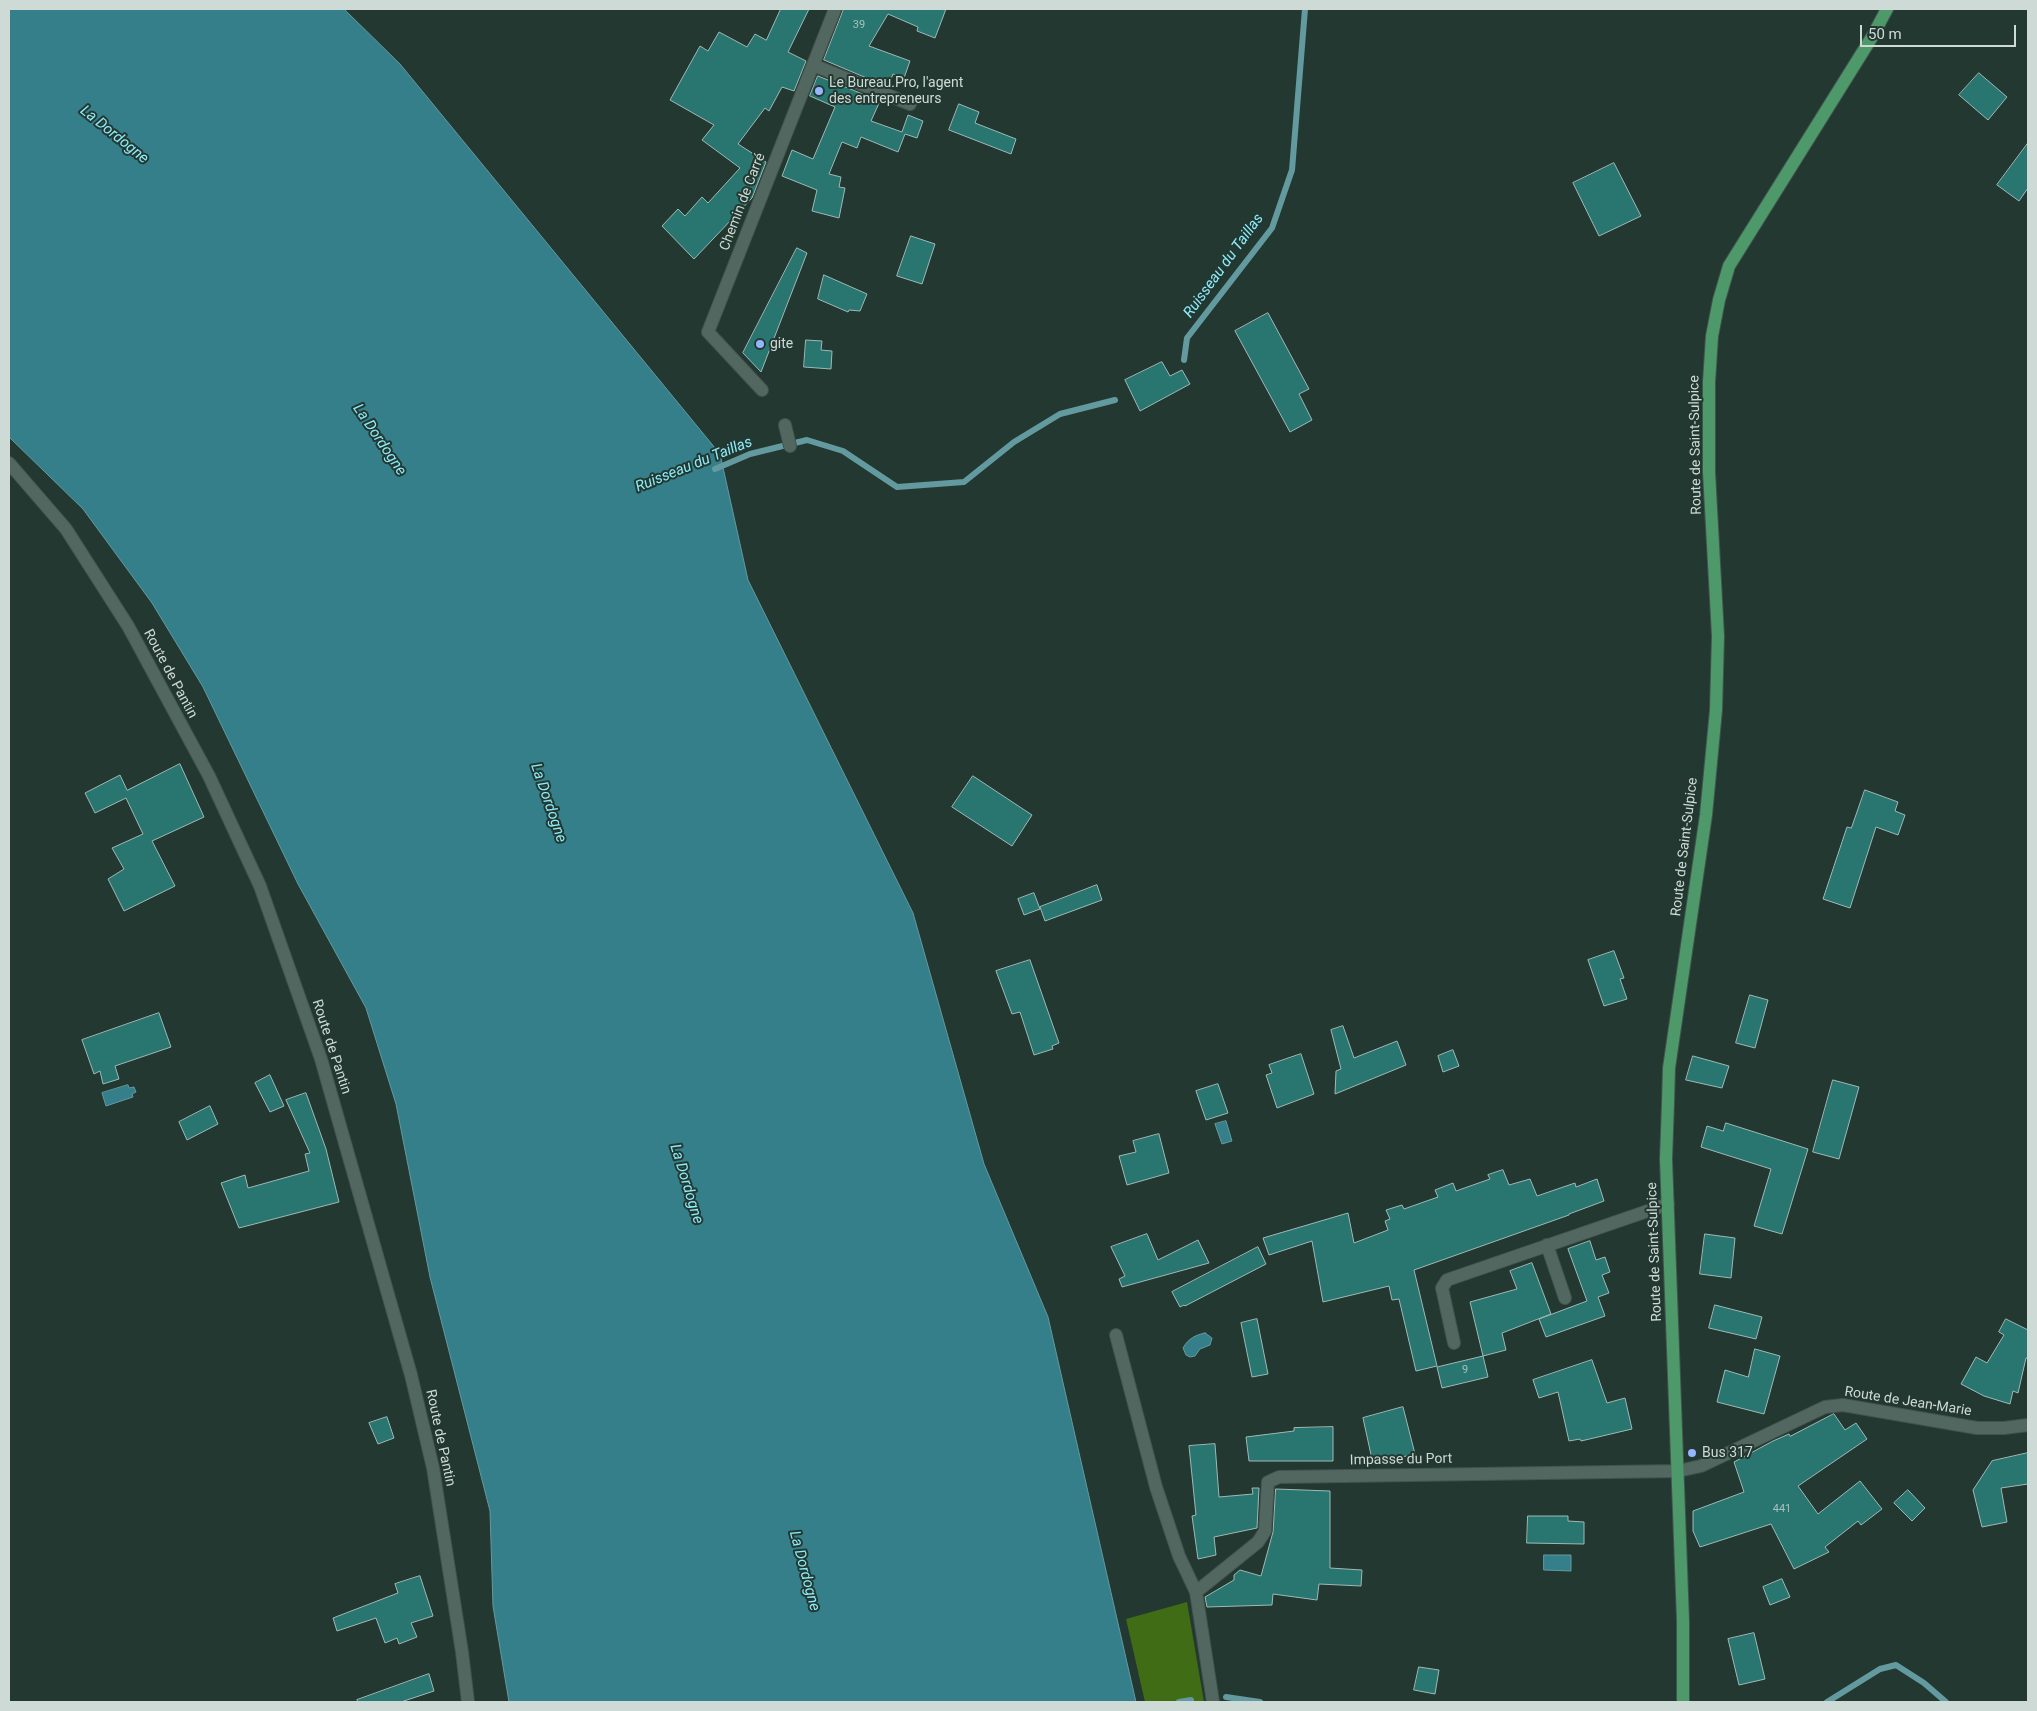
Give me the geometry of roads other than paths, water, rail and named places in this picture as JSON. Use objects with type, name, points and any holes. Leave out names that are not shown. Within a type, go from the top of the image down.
[{"type":"main road","points":[[1872,37],[1887,9]]},
{"type":"main road","points":[[1872,37],[1895,9]]},
{"type":"main road","name":"Route de Saint-Sulpice","points":[[1683,1702],[1683,1621],[1666,1159],[1669,1068],[1706,815],[1716,710],[1718,636],[1709,462],[1709,382],[1712,336],[1719,300],[1729,266],[1872,37]]},
{"type":"street","name":"Chemin de Carré","points":[[762,390],[708,332],[835,9]]},
{"type":"street","points":[[813,65],[910,104]]},
{"type":"street","points":[[785,425],[790,446]]},
{"type":"street","name":"Route de Pantin","points":[[9,463],[66,529],[128,626],[209,776],[260,886],[321,1059],[411,1375],[433,1468],[468,1702]]},
{"type":"street","points":[[1454,1343],[1442,1292],[1444,1283],[1447,1280],[1668,1204]]},
{"type":"street","points":[[1547,1245],[1565,1298]]},
{"type":"street","points":[[1116,1335],[1156,1487],[1179,1556],[1196,1592],[1212,1702]]},
{"type":"street","name":"Route de Jean-Marie","points":[[1678,1471],[1701,1466],[1825,1407],[1843,1405],[1977,1428],[2004,1428],[2028,1424]]},
{"type":"street","name":"Impasse du Port","points":[[1196,1592],[1258,1542],[1265,1531],[1268,1482],[1278,1477],[1678,1471]]},
{"type":"water","name":"La Dordogne","points":[[9,9],[344,9],[400,64],[720,454],[748,580],[913,913],[984,1164],[1048,1317],[1136,1702],[509,1702],[493,1606],[490,1511],[430,1277],[396,1104],[366,1008],[298,884],[203,687],[152,603],[83,509],[9,437]]},
{"type":"water","points":[[128,1085],[129,1088],[134,1087],[136,1092],[132,1094],[133,1097],[106,1106],[102,1093]]},
{"type":"water","points":[[1226,1121],[1232,1141],[1222,1144],[1215,1124]]},
{"type":"water","points":[[1205,1333],[1212,1338],[1210,1345],[1200,1349],[1195,1356],[1190,1357],[1186,1355],[1183,1348],[1187,1342],[1195,1336]]},
{"type":"water","points":[[1544,1555],[1571,1555],[1571,1571],[1544,1570]]},
{"type":"waterway","name":"Ruisseau du Taillas","points":[[1184,360],[1187,338],[1272,228],[1292,170],[1305,9]]},
{"type":"waterway","name":"Ruisseau du Taillas","points":[[715,469],[750,454],[807,440],[843,451],[897,487],[964,482],[1014,442],[1060,414],[1115,400]]},
{"type":"waterway","points":[[1827,1702],[1880,1669],[1896,1665],[1924,1683],[1946,1702]]},
{"type":"waterway","points":[[1226,1697],[1260,1702]]},
{"type":"waterway","points":[[1179,1702],[1191,1700]]},
{"type":"place","name":"Le Bureau.Pro, l'agent des entrepreneurs","points":[[819,91]]},
{"type":"place","name":"gite","points":[[760,344]]},
{"type":"place","name":"Bus 317","points":[[1692,1453]]}]
